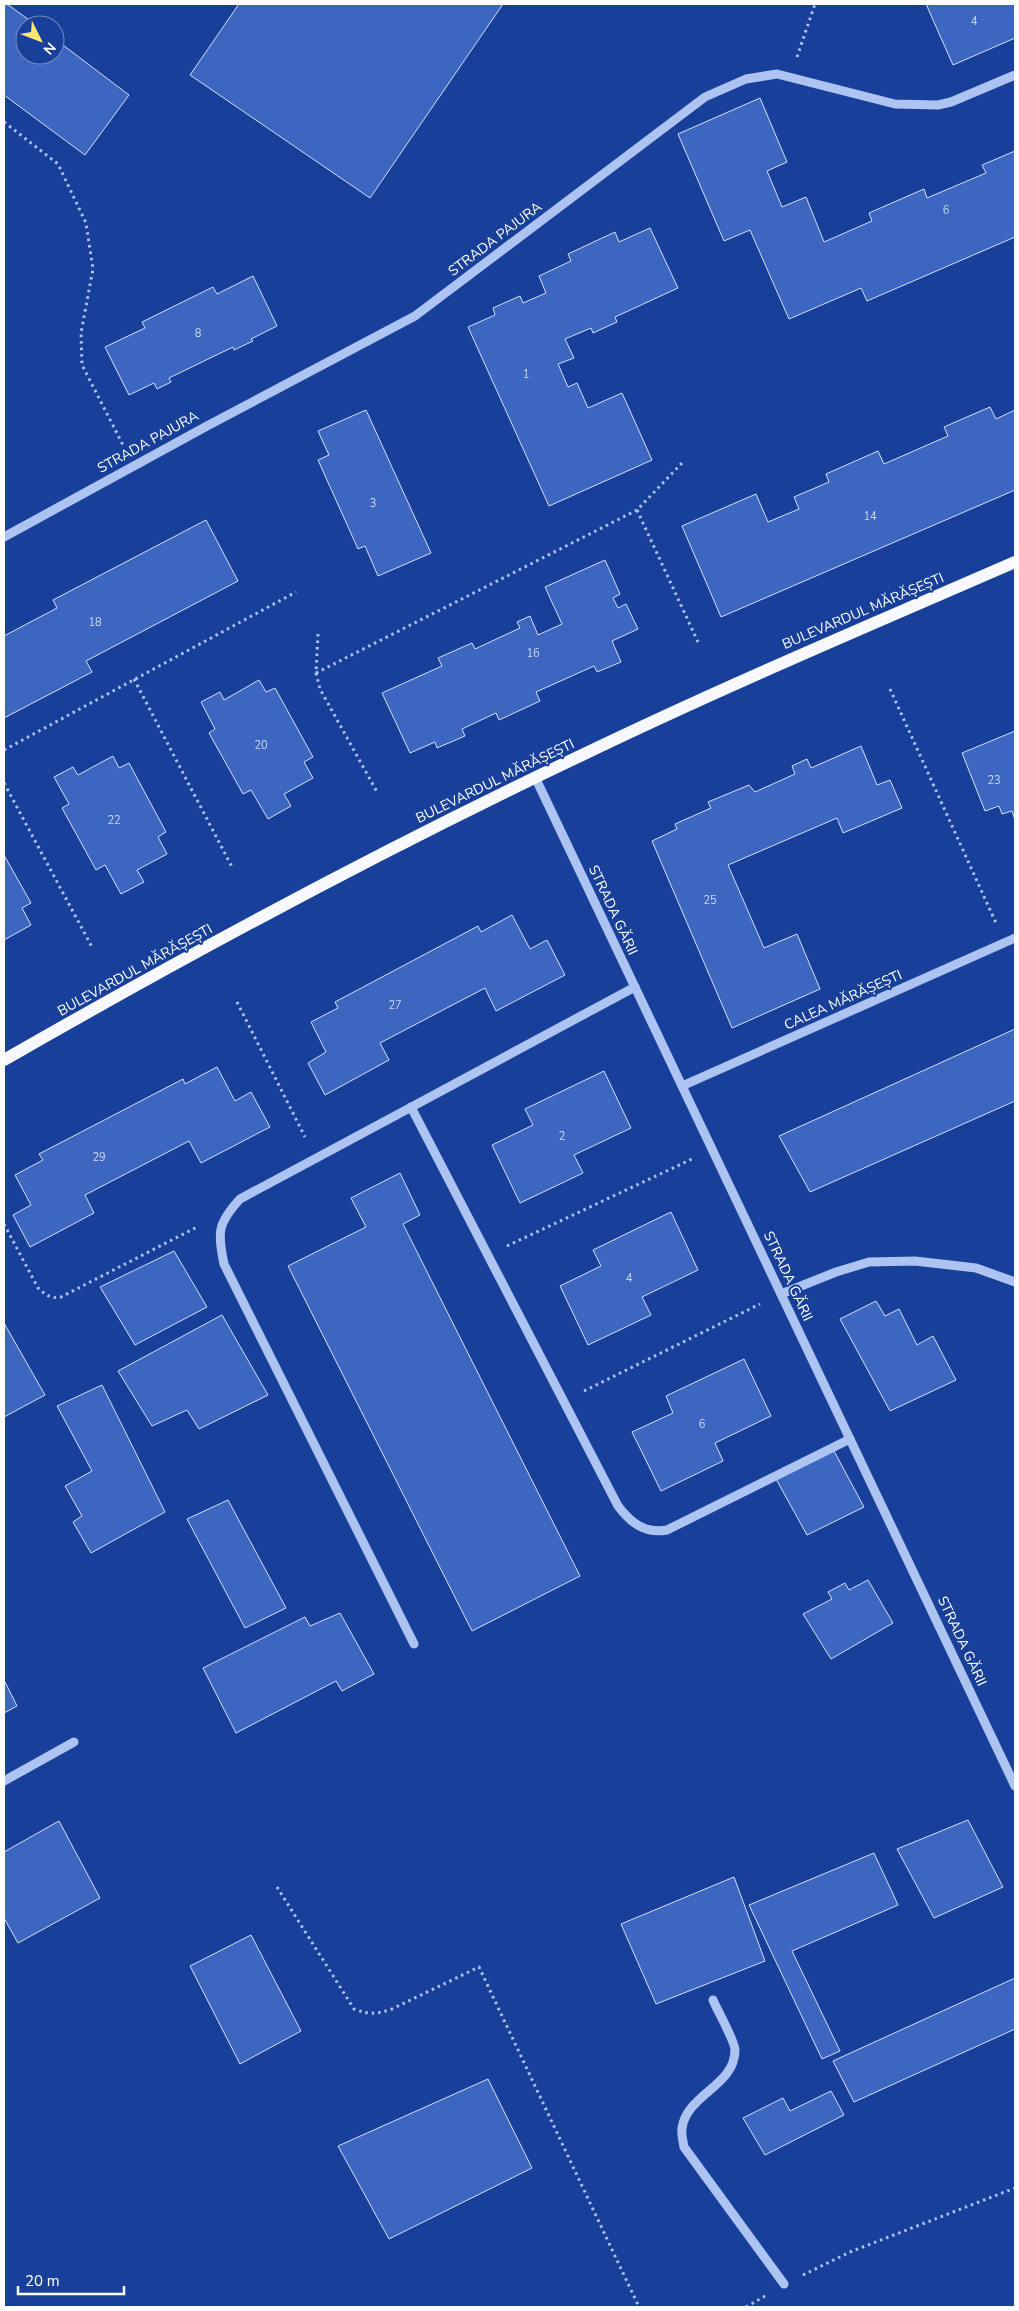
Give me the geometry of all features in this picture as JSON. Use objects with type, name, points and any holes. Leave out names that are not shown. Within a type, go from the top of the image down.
[{"type":"main road","name":"BULEVARDUL MĂRĂȘEȘTI","points":[[4,1060],[339,875],[535,777],[775,666],[1015,562]]},
{"type":"street","name":"STRADA PAJURA","points":[[4,537],[415,316],[705,97],[746,79],[777,74],[895,104],[931,105],[951,102],[1015,74]]},
{"type":"street","name":"STRADA GĂRII","points":[[535,777],[1015,1786]]},
{"type":"street","name":"CALEA MĂRĂȘEȘTI","points":[[682,1086],[1015,938]]},
{"type":"street","points":[[414,1644],[224,1264],[219,1229],[229,1211],[240,1199],[635,987]]},
{"type":"street","points":[[411,1107],[618,1506],[627,1517],[654,1532],[680,1524],[850,1438]]},
{"type":"street","points":[[781,1294],[836,1272],[869,1262],[915,1261],[976,1268],[1015,1282]]},
{"type":"street","points":[[4,1781],[74,1742]]},
{"type":"street","points":[[713,2000],[735,2048],[732,2066],[721,2081],[687,2114],[682,2129],[684,2148],[784,2284]]},
{"type":"path","points":[[790,76],[815,4]]},
{"type":"path","points":[[4,122],[58,164],[86,223],[93,269],[81,332],[82,365],[133,466]]},
{"type":"path","points":[[316,673],[637,510],[682,463]]},
{"type":"path","points":[[637,510],[698,642]]},
{"type":"path","points":[[4,750],[296,592]]},
{"type":"path","points":[[318,634],[316,673],[320,689],[377,792]]},
{"type":"path","points":[[134,679],[233,869]]},
{"type":"path","points":[[890,689],[1005,943]]},
{"type":"path","points":[[4,783],[92,947]]},
{"type":"path","points":[[237,1002],[316,1158]]},
{"type":"path","points":[[488,1255],[712,1149]]},
{"type":"path","points":[[4,1224],[38,1288],[54,1299],[229,1211]]},
{"type":"path","points":[[564,1401],[781,1294]]},
{"type":"path","points":[[277,1886],[354,2009],[377,2014],[392,2009],[479,1967],[639,2307]]},
{"type":"path","points":[[746,2307],[784,2284],[850,2252],[1015,2188]]},
{"type":"building","points":[[4,4],[7,4],[22,15],[15,15],[15,65],[65,65],[65,47],[129,95],[85,155],[4,95]]},
{"type":"building","points":[[239,4],[503,4],[370,198],[190,75]]},
{"type":"building","points":[[926,4],[1015,4],[1015,38],[953,65]]},
{"type":"building","points":[[760,98],[787,162],[767,171],[782,207],[806,197],[824,242],[872,221],[869,213],[924,189],[927,198],[986,173],[982,165],[1015,151],[1015,237],[867,301],[861,288],[789,319],[750,230],[724,241],[678,134]]},
{"type":"building","points":[[650,228],[678,288],[615,317],[617,322],[593,333],[591,328],[565,339],[574,358],[558,364],[568,387],[577,383],[588,408],[622,393],[652,460],[549,506],[468,327],[495,315],[493,308],[520,296],[523,303],[546,293],[539,276],[571,261],[568,254],[615,232],[619,242]]},
{"type":"building","points":[[253,276],[277,326],[251,339],[253,341],[234,350],[233,347],[169,378],[171,382],[157,389],[154,383],[129,395],[105,347],[145,328],[142,322],[213,287],[217,294]]},
{"type":"building","points":[[990,407],[996,419],[1015,410],[1015,490],[721,617],[682,526],[756,494],[768,522],[799,509],[794,497],[829,482],[826,474],[878,451],[884,464],[948,436],[944,427]]},
{"type":"building","points":[[366,410],[431,553],[378,576],[365,546],[358,549],[318,460],[329,455],[318,431]]},
{"type":"building","points":[[206,520],[238,581],[86,661],[92,672],[4,718],[4,636],[57,608],[53,600]]},
{"type":"building","points":[[605,560],[620,594],[613,598],[618,608],[626,604],[638,629],[612,641],[621,662],[597,672],[594,666],[536,692],[540,701],[499,720],[496,713],[462,729],[465,736],[437,748],[435,742],[410,753],[382,693],[442,666],[438,658],[472,643],[475,649],[520,628],[517,622],[530,616],[538,635],[562,624],[545,587]]},
{"type":"building","points":[[259,680],[266,692],[275,688],[313,757],[304,762],[313,778],[284,794],[291,806],[268,819],[251,790],[243,794],[209,733],[215,729],[201,702],[220,692],[224,700]]},
{"type":"building","points":[[1015,731],[1015,820],[1012,811],[1002,814],[999,806],[985,811],[962,753]]},
{"type":"building","points":[[861,746],[877,785],[890,780],[902,808],[843,833],[837,818],[728,865],[764,948],[797,934],[820,989],[732,1028],[652,841],[677,829],[675,824],[711,808],[708,802],[749,785],[755,792],[795,774],[792,766],[807,759],[811,768]]},
{"type":"building","points":[[113,756],[119,768],[129,763],[166,832],[158,837],[167,854],[137,870],[144,882],[121,894],[105,865],[96,870],[62,808],[69,804],[54,777],[73,767],[78,775]]},
{"type":"building","points":[[4,855],[31,903],[22,908],[31,925],[4,940]]},
{"type":"building","points":[[512,915],[530,949],[547,940],[565,975],[496,1011],[485,988],[380,1043],[389,1060],[325,1095],[308,1063],[326,1052],[311,1022],[338,1008],[335,1002],[478,926],[481,932]]},
{"type":"building","points":[[1015,1029],[1015,1101],[810,1192],[779,1136]]},
{"type":"building","points":[[217,1067],[235,1101],[251,1092],[270,1127],[201,1163],[189,1141],[85,1195],[94,1213],[30,1247],[13,1215],[31,1205],[15,1175],[43,1160],[39,1154],[183,1079],[185,1084]]},
{"type":"building","points":[[604,1071],[631,1128],[574,1155],[583,1173],[520,1203],[492,1145],[533,1125],[525,1109]]},
{"type":"building","points":[[400,1173],[420,1215],[403,1224],[580,1576],[472,1631],[288,1266],[366,1227],[351,1198]]},
{"type":"building","points":[[671,1212],[698,1270],[642,1297],[651,1315],[588,1345],[560,1286],[601,1266],[593,1250]]},
{"type":"building","points":[[174,1251],[207,1307],[135,1345],[100,1287]]},
{"type":"building","points":[[876,1301],[885,1316],[899,1309],[917,1345],[933,1336],[956,1380],[890,1411],[840,1319]]},
{"type":"building","points":[[222,1315],[268,1395],[199,1429],[187,1410],[152,1426],[118,1371]]},
{"type":"building","points":[[4,1323],[45,1395],[4,1417]]},
{"type":"building","points":[[744,1359],[771,1416],[715,1443],[723,1461],[661,1491],[632,1432],[673,1413],[666,1396]]},
{"type":"building","points":[[102,1385],[165,1512],[91,1553],[73,1522],[82,1516],[65,1486],[92,1471],[57,1406]]},
{"type":"building","points":[[834,1451],[864,1507],[807,1535],[776,1479]]},
{"type":"building","points":[[228,1500],[286,1608],[245,1628],[187,1519]]},
{"type":"building","points":[[868,1580],[893,1623],[831,1659],[803,1614],[832,1599],[828,1592],[845,1583],[849,1590]]},
{"type":"building","points":[[340,1613],[374,1674],[342,1691],[336,1681],[236,1733],[203,1668],[305,1617],[310,1626]]},
{"type":"building","points":[[4,1680],[17,1706],[4,1713]]},
{"type":"building","points":[[968,1820],[1003,1887],[934,1918],[897,1849]]},
{"type":"building","points":[[59,1821],[100,1898],[18,1943],[4,1918],[4,1852]]},
{"type":"building","points":[[874,1853],[898,1905],[792,1951],[840,2051],[822,2059],[749,1905]]},
{"type":"building","points":[[734,1877],[765,1961],[656,2004],[621,1924]]},
{"type":"building","points":[[251,1935],[301,2031],[240,2064],[190,1966]]},
{"type":"building","points":[[1015,1978],[1015,2029],[854,2102],[833,2061]]},
{"type":"building","points":[[488,2079],[532,2168],[389,2239],[338,2146]]},
{"type":"building","points":[[831,2091],[844,2115],[765,2155],[743,2118],[783,2098],[790,2111]]}]
